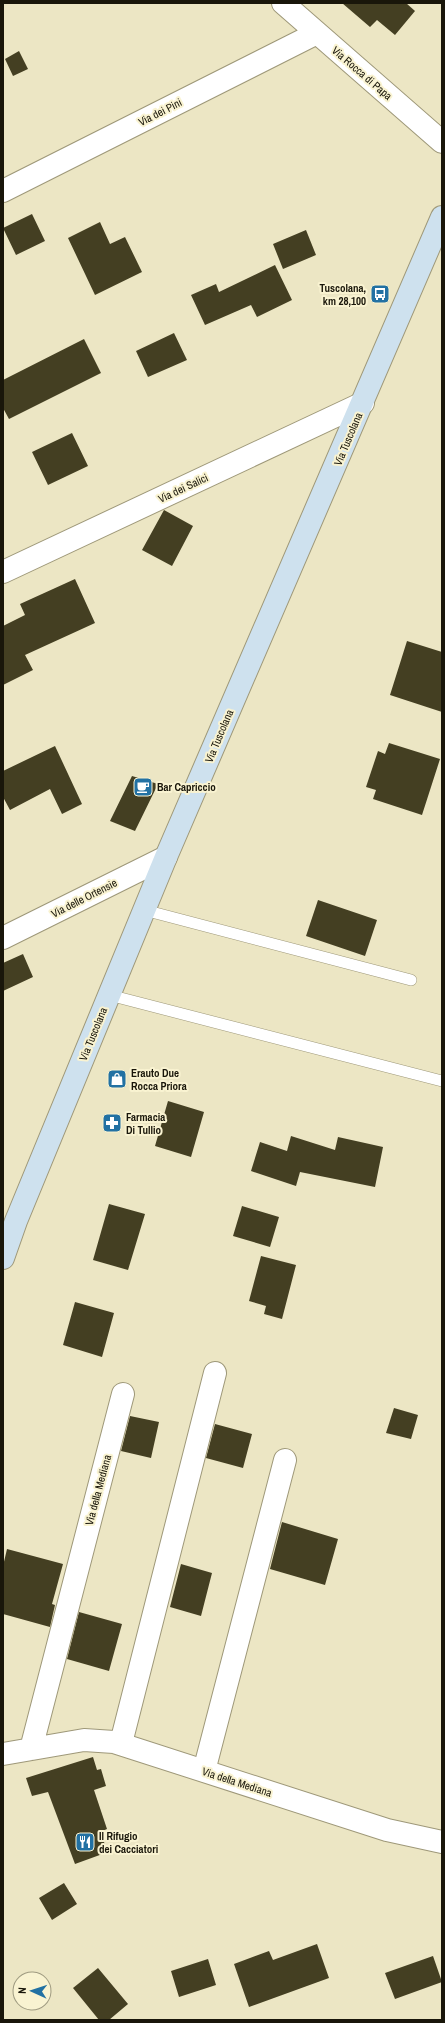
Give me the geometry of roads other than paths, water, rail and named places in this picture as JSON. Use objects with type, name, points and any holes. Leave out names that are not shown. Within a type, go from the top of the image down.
[{"type":"main road","name":"Via Tuscolana","points":[[3,1258],[16,1221],[166,857],[442,217]]},
{"type":"street","name":"Via Rocca di Papa","points":[[283,3],[442,142]]},
{"type":"street","name":"Via dei Pini","points":[[3,191],[317,33]]},
{"type":"street","name":"Via dei Salici","points":[[3,572],[363,403]]},
{"type":"street","name":"Via delle Ortensie","points":[[3,938],[166,857]]},
{"type":"street","points":[[121,1743],[215,1373]]},
{"type":"street","name":"Via della Mediana","points":[[31,1749],[123,1394]]},
{"type":"street","points":[[204,1771],[285,1460]]},
{"type":"street","name":"Via della Mediana","points":[[3,1754],[93,1739],[121,1743],[386,1830],[442,1842]]},
{"type":"lane","points":[[144,910],[411,980]]},
{"type":"lane","points":[[109,995],[442,1081]]},
{"type":"place","name":"Tuscolana, km 28,100","points":[[380,294]]},
{"type":"place","name":"Bar Capriccio","points":[[143,787]]},
{"type":"place","name":"Erauto Due Rocca Priora","points":[[117,1079]]},
{"type":"place","name":"Farmacia Di Tullio","points":[[112,1123]]},
{"type":"place","name":"Il Rifugio dei Cacciatori","points":[[85,1842]]}]
